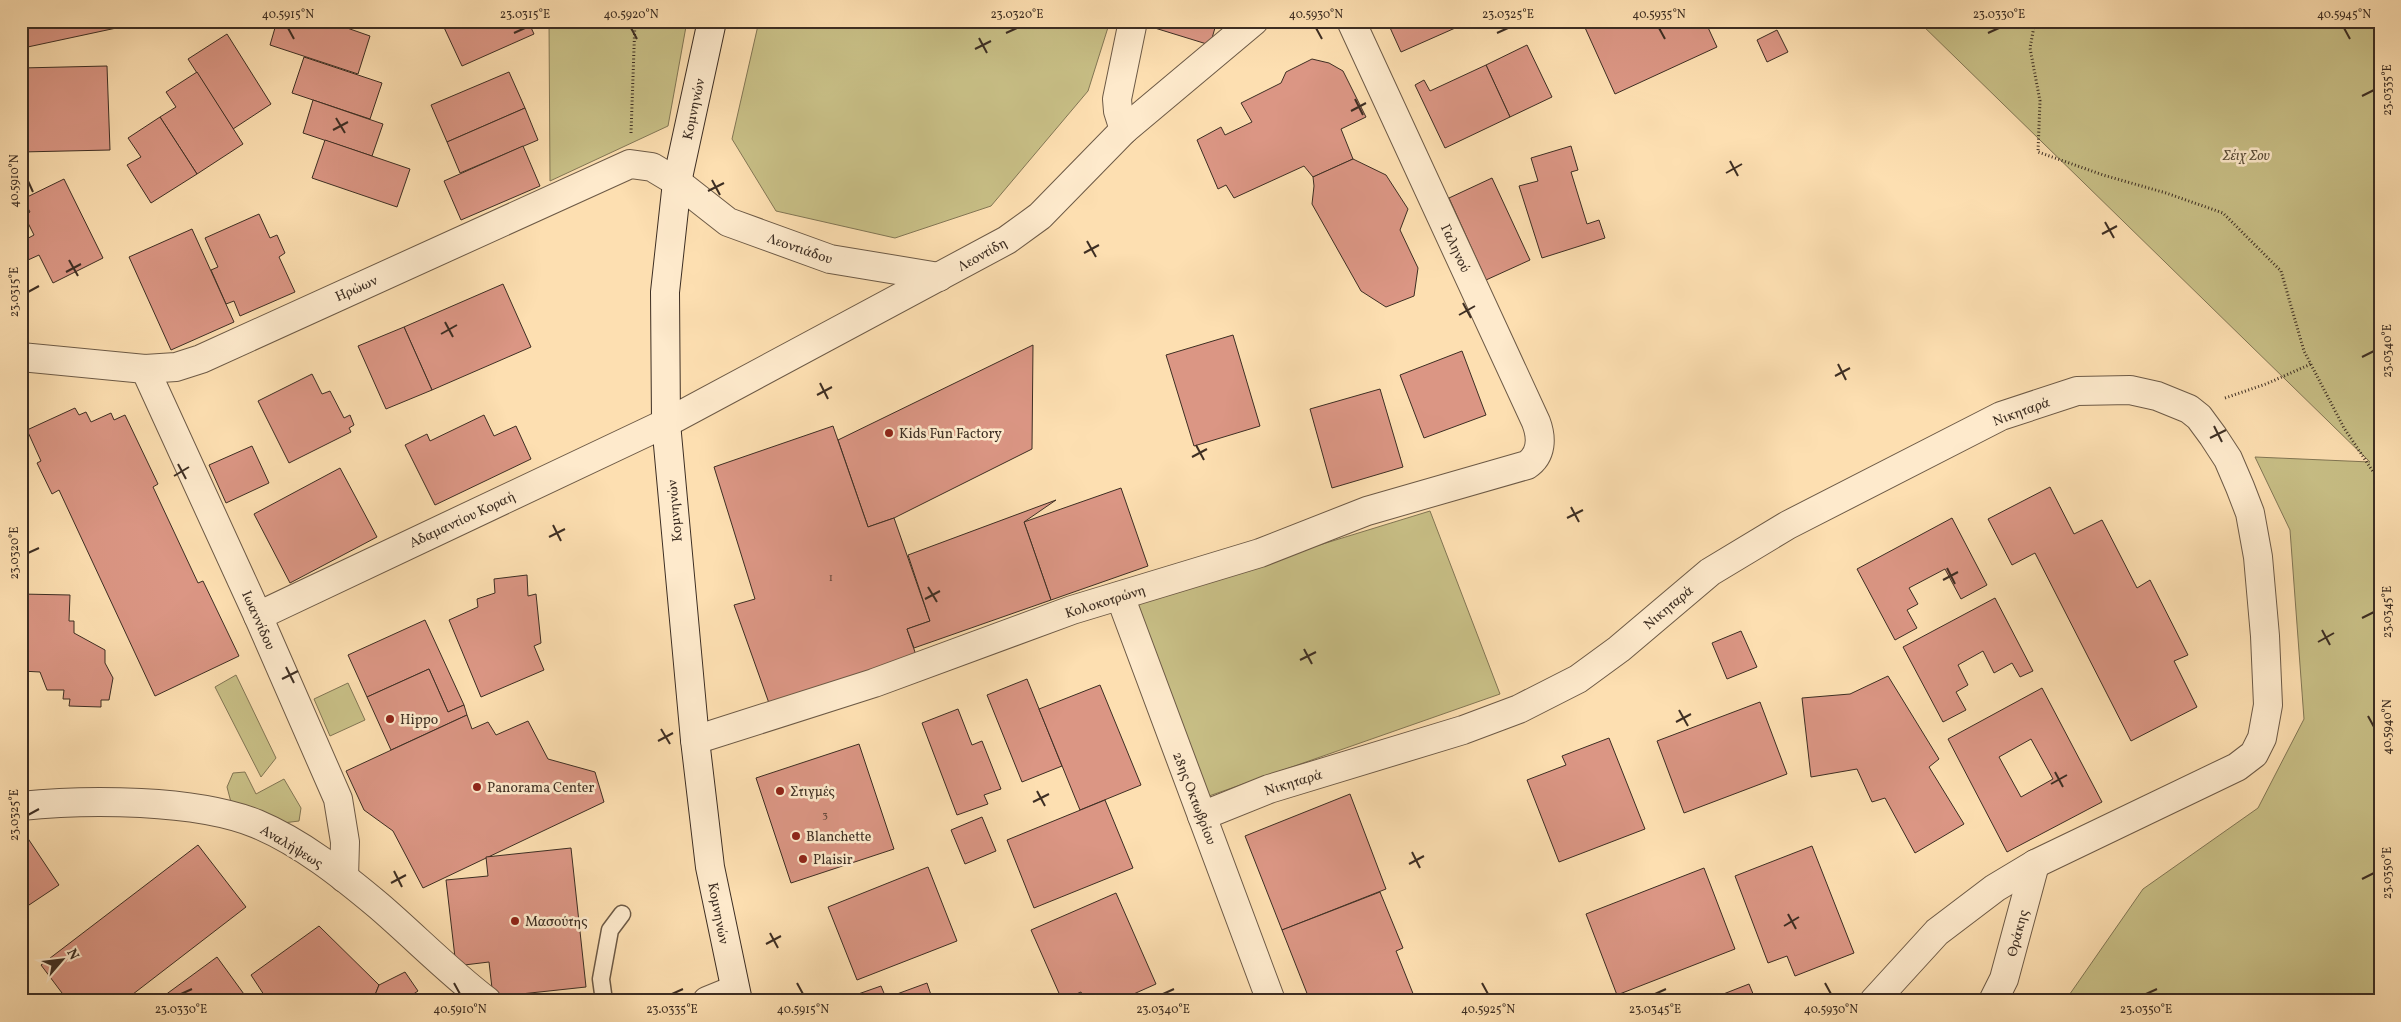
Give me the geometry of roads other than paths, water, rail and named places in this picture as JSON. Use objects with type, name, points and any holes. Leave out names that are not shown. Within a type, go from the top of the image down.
[{"type":"street","name":"Κομνηνών","points":[[712,21],[677,182],[666,292],[666,423],[695,740],[710,867],[736,995]]},
{"type":"street","points":[[1124,130],[1118,111],[1117,99],[1133,21]]},
{"type":"street","name":"Λεοντίδη","points":[[666,423],[1007,240],[1030,224],[1124,130],[1254,21]]},
{"type":"street","name":"Γαληνού","points":[[1351,21],[1541,436],[1539,450],[1534,461],[1518,467]]},
{"type":"street","name":"Ηρώων","points":[[21,357],[145,369],[176,367],[201,359],[630,164],[652,167],[677,182]]},
{"type":"street","name":"Λεοντιάδου","points":[[677,182],[728,222],[746,229],[830,259],[939,277]]},
{"type":"street","name":"Ιωαννίδου","points":[[145,369],[258,616],[338,799],[345,842],[344,878]]},
{"type":"street","name":"Νικηταρά","points":[[1202,816],[1269,789],[1463,730],[1519,709],[1578,679],[1619,649],[1710,572],[1788,525],[1848,493],[2001,416],[2077,391],[2130,390],[2173,401],[2189,409],[2199,417],[2228,459],[2240,487],[2254,532],[2261,587],[2268,705],[2262,738],[2254,754],[2237,767],[2035,864]]},
{"type":"street","name":"Αδαμαντίου Κοραή","points":[[258,616],[666,423]]},
{"type":"street","name":"Κολοκοτρώνη","points":[[695,740],[874,683],[1063,613],[1260,553],[1367,511],[1518,467]]},
{"type":"street","name":"28ης Οκτωβρίου","points":[[1120,596],[1271,1001]]},
{"type":"street","name":"Αναλήψεως","points":[[21,806],[64,802],[190,808],[257,824],[284,838],[344,878],[487,1001]]},
{"type":"street","points":[[1874,1001],[1914,956],[1958,915],[2035,864]]},
{"type":"street","name":"Θράκης","points":[[1993,1001],[2007,969],[2035,864]]},
{"type":"street","points":[[707,1001],[736,995]]},
{"type":"lane","points":[[604,1001],[601,979],[610,930],[622,914]]},
{"type":"place","name":"Kids Fun Factory","points":[[889,433]]},
{"type":"place","name":"Hippo","points":[[390,719]]},
{"type":"place","name":"Panorama Center","points":[[477,787]]},
{"type":"place","name":"Στιγμές","points":[[780,791]]},
{"type":"place","name":"Blanchette","points":[[796,836]]},
{"type":"place","name":"Plaisir","points":[[803,859]]},
{"type":"place","name":"Μασούτης","points":[[515,921]]},
{"type":"park label","name":"Σέιχ Σου","points":[[2246,155]]}]
